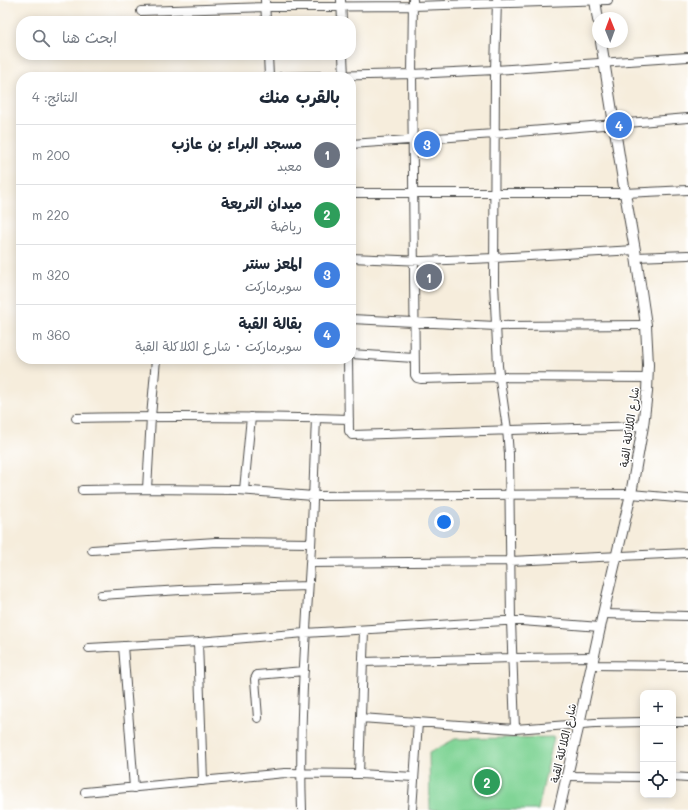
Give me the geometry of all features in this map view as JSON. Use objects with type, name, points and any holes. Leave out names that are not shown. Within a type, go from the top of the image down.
[{"type":"street","points":[[595,0],[597,12]]},
{"type":"street","points":[[142,11],[265,3],[413,3],[608,0]]},
{"type":"street","points":[[497,2],[494,134],[494,258],[498,366],[509,454],[511,621],[515,729]]},
{"type":"street","points":[[265,3],[266,16]]},
{"type":"street","points":[[341,3],[342,16]]},
{"type":"street","points":[[413,3],[412,192],[415,375],[417,378],[421,379],[500,377],[648,378]]},
{"type":"street","name":"شارع الكلاكلة القبة","points":[[559,810],[631,494],[648,392],[646,325],[636,253],[602,48]]},
{"type":"street","points":[[356,76],[495,70],[688,58]]},
{"type":"street","points":[[268,60],[269,72]]},
{"type":"street","points":[[343,60],[344,72]]},
{"type":"street","points":[[356,144],[688,118]]},
{"type":"street","points":[[356,193],[625,193],[688,190]]},
{"type":"street","points":[[356,258],[413,261],[636,253],[688,255]]},
{"type":"street","points":[[356,319],[496,326],[646,325]]},
{"type":"street","points":[[356,354],[414,358]]},
{"type":"street","points":[[147,489],[156,364]]},
{"type":"street","points":[[348,364],[349,431],[352,435],[643,426]]},
{"type":"street","points":[[244,490],[251,417]]},
{"type":"street","points":[[76,418],[251,417],[349,419]]},
{"type":"street","points":[[302,810],[301,773],[305,633],[310,563],[316,418]]},
{"type":"street","points":[[82,490],[244,490],[313,496],[631,494],[688,499]]},
{"type":"street","points":[[92,550],[216,542],[311,543]]},
{"type":"street","points":[[310,563],[510,561],[688,553]]},
{"type":"street","points":[[101,595],[181,590],[308,586]]},
{"type":"street","points":[[603,614],[688,616]]},
{"type":"street","points":[[89,648],[511,621],[600,627]]},
{"type":"street","points":[[359,774],[364,630]]},
{"type":"street","points":[[198,642],[202,781]]},
{"type":"street","points":[[124,646],[134,788]]},
{"type":"street","points":[[363,662],[513,658],[688,666]]},
{"type":"street","points":[[258,718],[256,676],[304,671]]},
{"type":"street","points":[[361,718],[515,729],[579,724],[640,722]]},
{"type":"street","points":[[412,810],[418,722]]},
{"type":"street","points":[[676,722],[688,722]]},
{"type":"street","points":[[85,792],[262,775],[301,773],[359,774],[414,778]]},
{"type":"street","points":[[567,776],[640,777]]},
{"type":"street","points":[[676,777],[688,778]]},
{"type":"green space","points":[[554,737],[538,810],[430,810],[429,753],[455,739]]},
{"type":"place","name":"بقالة القبة","points":[[619,125]]},
{"type":"place","name":"المعز سنتر","points":[[427,144]]},
{"type":"place","name":"مسجد البراء بن عازب","points":[[429,277]]},
{"type":"place","name":"ميدان التريعة","points":[[487,782]]}]
